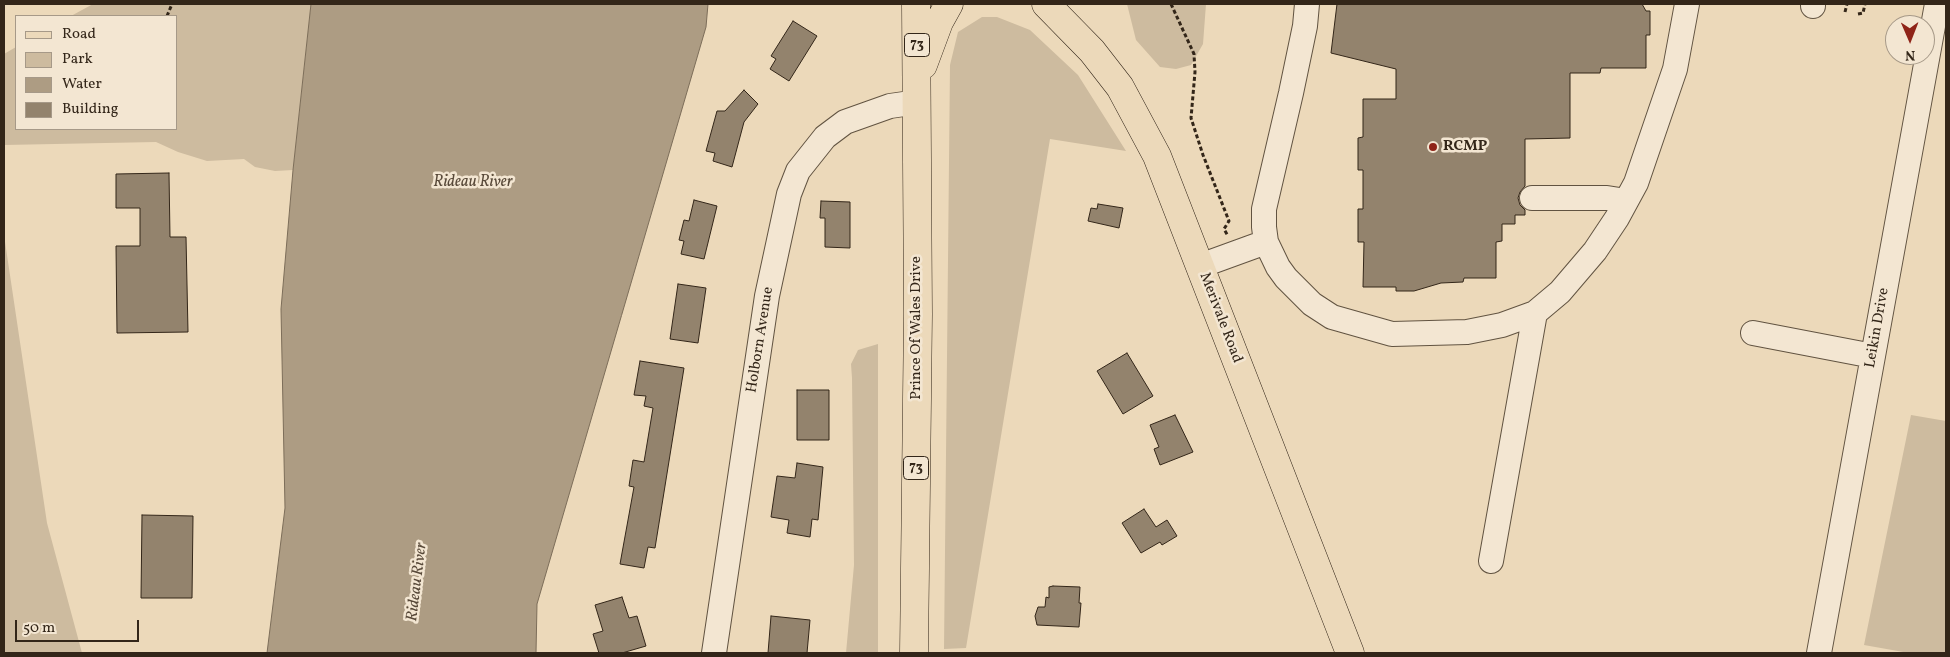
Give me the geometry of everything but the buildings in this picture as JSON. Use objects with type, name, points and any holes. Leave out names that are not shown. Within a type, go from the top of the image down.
[{"type":"main road","name":"Prince Of Wales Drive","points":[[914,653],[918,94],[916,4]]},
{"type":"main road","points":[[918,94],[927,51],[949,4]]},
{"type":"main road","name":"Merivale Road","points":[[1049,6],[1092,50],[1120,88],[1157,156],[1350,653]]},
{"type":"street","points":[[1306,4],[1305,26],[1264,209],[1266,242],[1278,267],[1286,278],[1312,304],[1332,317],[1392,334],[1467,332],[1502,324],[1535,313],[1560,292],[1595,251],[1640,174],[1676,69],[1688,4]]},
{"type":"street","name":"Leikin Drive","points":[[1820,653],[1872,356],[1937,4]]},
{"type":"street","name":"Holborn Avenue","points":[[714,653],[767,296],[789,194],[798,172],[826,137],[845,122],[918,94]]},
{"type":"street","points":[[1532,198],[1607,198],[1626,200]]},
{"type":"street","points":[[1200,266],[1266,242]]},
{"type":"street","points":[[1491,561],[1535,313]]},
{"type":"street","points":[[1752,333],[1872,356]]},
{"type":"path","points":[[1171,4],[1194,54],[1195,72],[1191,118],[1203,155],[1229,221],[1224,229],[1234,253]]},
{"type":"path","points":[[1845,12],[1847,4]]},
{"type":"path","points":[[1858,14],[1863,13],[1865,4]]},
{"type":"green space","points":[[93,4],[311,4],[293,170],[275,171],[255,167],[244,159],[207,161],[178,152],[156,142],[4,145],[4,54],[15,48],[15,130],[178,130],[178,15],[73,15]]},
{"type":"green space","points":[[1127,4],[1206,4],[1203,44],[1191,65],[1176,69],[1160,67],[1136,40]]},
{"type":"green space","points":[[982,17],[997,17],[1030,30],[1078,75],[1126,151],[1050,139],[966,648],[944,649],[950,65],[958,32]]},
{"type":"green space","points":[[4,235],[47,523],[82,653],[4,653]]},
{"type":"green space","points":[[878,344],[878,653],[846,653],[854,565],[851,364],[858,350]]},
{"type":"green space","points":[[1911,415],[1946,421],[1946,653],[1909,653],[1864,645]]},
{"type":"water","name":"Rideau River","points":[[311,4],[708,4],[706,27],[537,604],[536,653],[267,653],[285,508],[281,309],[293,170]]},
{"type":"place","name":"RCMP","points":[[1433,147]]}]
